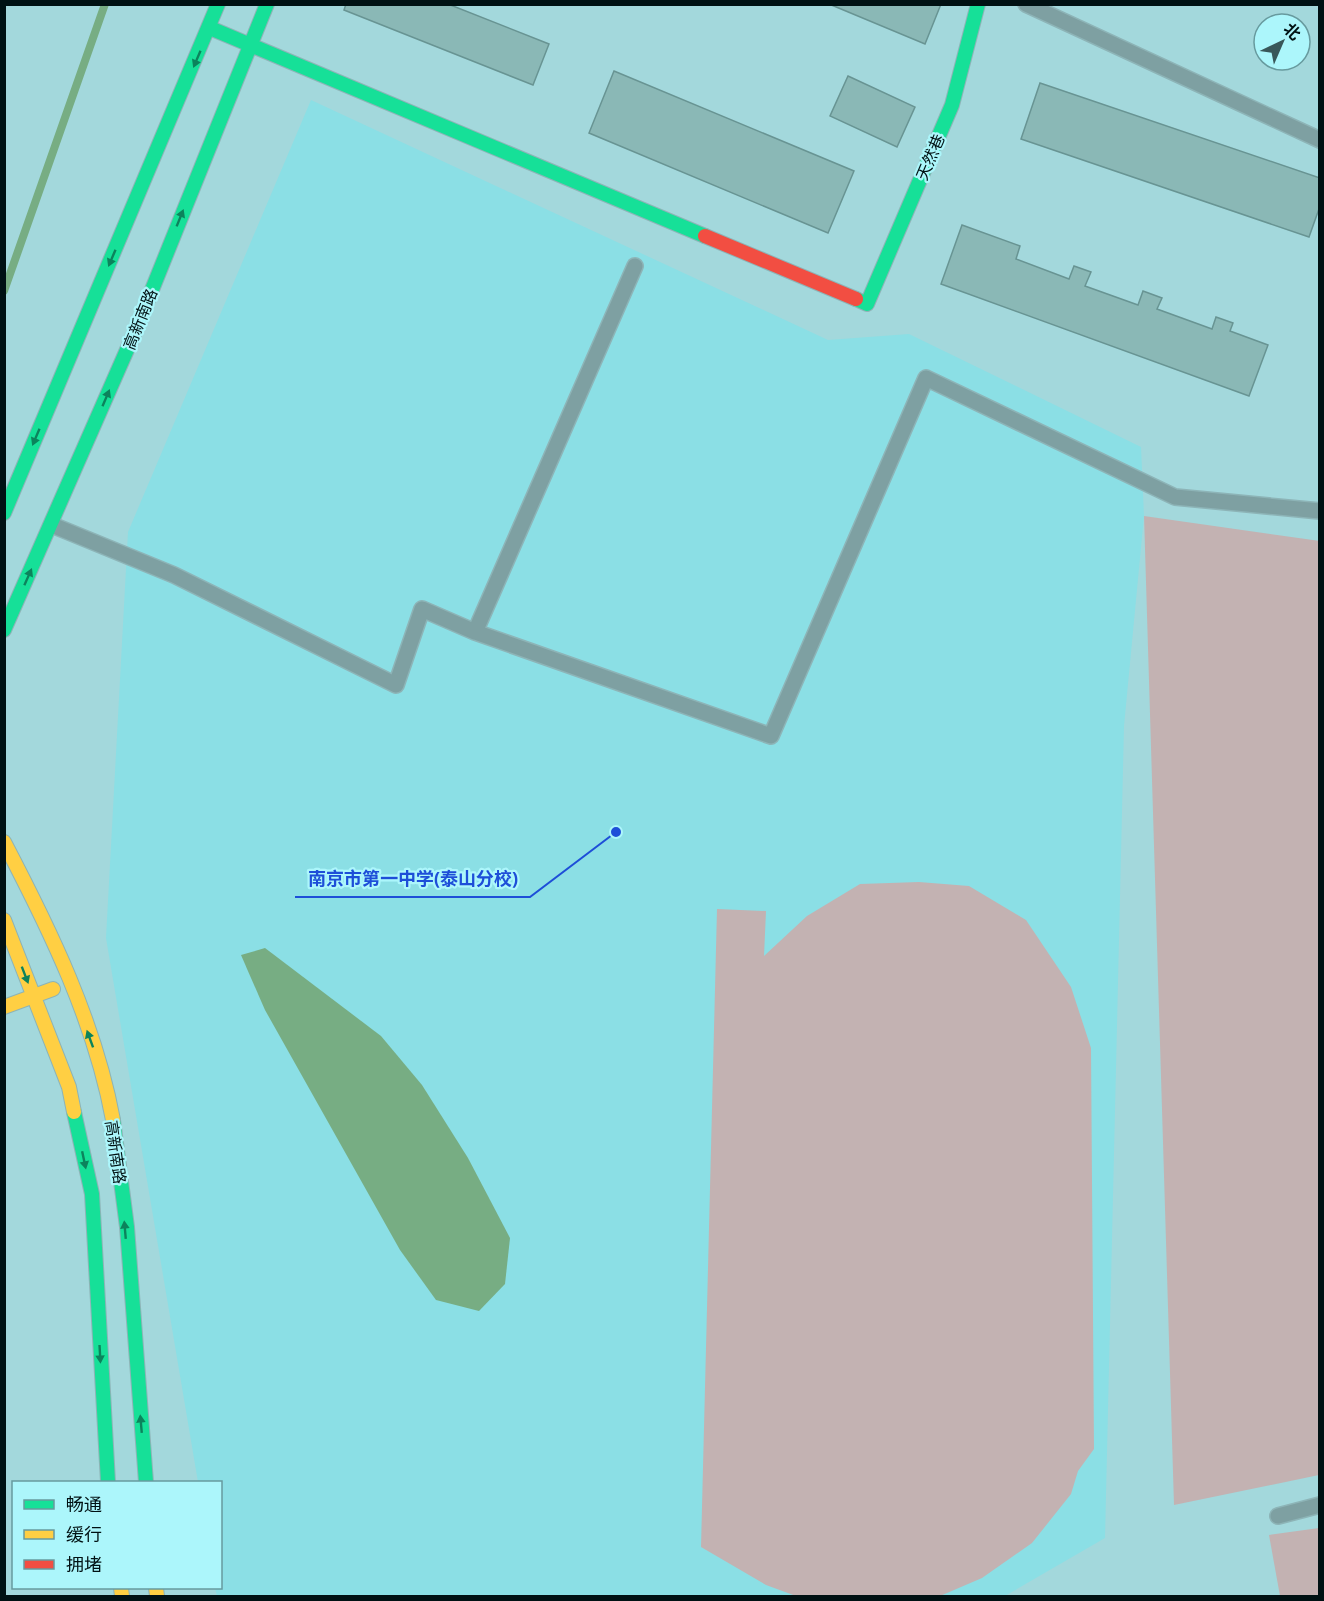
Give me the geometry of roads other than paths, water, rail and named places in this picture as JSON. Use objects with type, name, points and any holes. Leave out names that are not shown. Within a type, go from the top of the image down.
[{"type":"main road","points":[[4,513],[210,28],[218,4]]},
{"type":"main road","name":"高新南路","points":[[4,630],[137,327],[267,4]]},
{"type":"main road","name":"天然巷","points":[[250,45],[867,304],[952,105],[978,4]]},
{"type":"main road","points":[[210,28],[250,45]]},
{"type":"main road","name":"高新南路","points":[[4,842],[28,886],[70,981],[100,1065],[117,1142],[146,1481]]},
{"type":"main road","name":"高新南路","points":[[4,920],[69,1087],[92,1194],[108,1481]]},
{"type":"main road","points":[[4,1007],[34,998],[70,981]]},
{"type":"lane","points":[[1026,4],[1320,140]]},
{"type":"lane","points":[[475,632],[635,266]]},
{"type":"lane","points":[[52,525],[174,575],[396,685],[422,609],[475,632],[771,736],[926,378],[1175,497],[1320,511]]},
{"type":"lane","points":[[1278,1516],[1320,1505]]},
{"type":"waterway","points":[[4,291],[105,4]]},
{"type":"place","name":"南京市第一中学(泰山分校)","points":[[616,832]]}]
